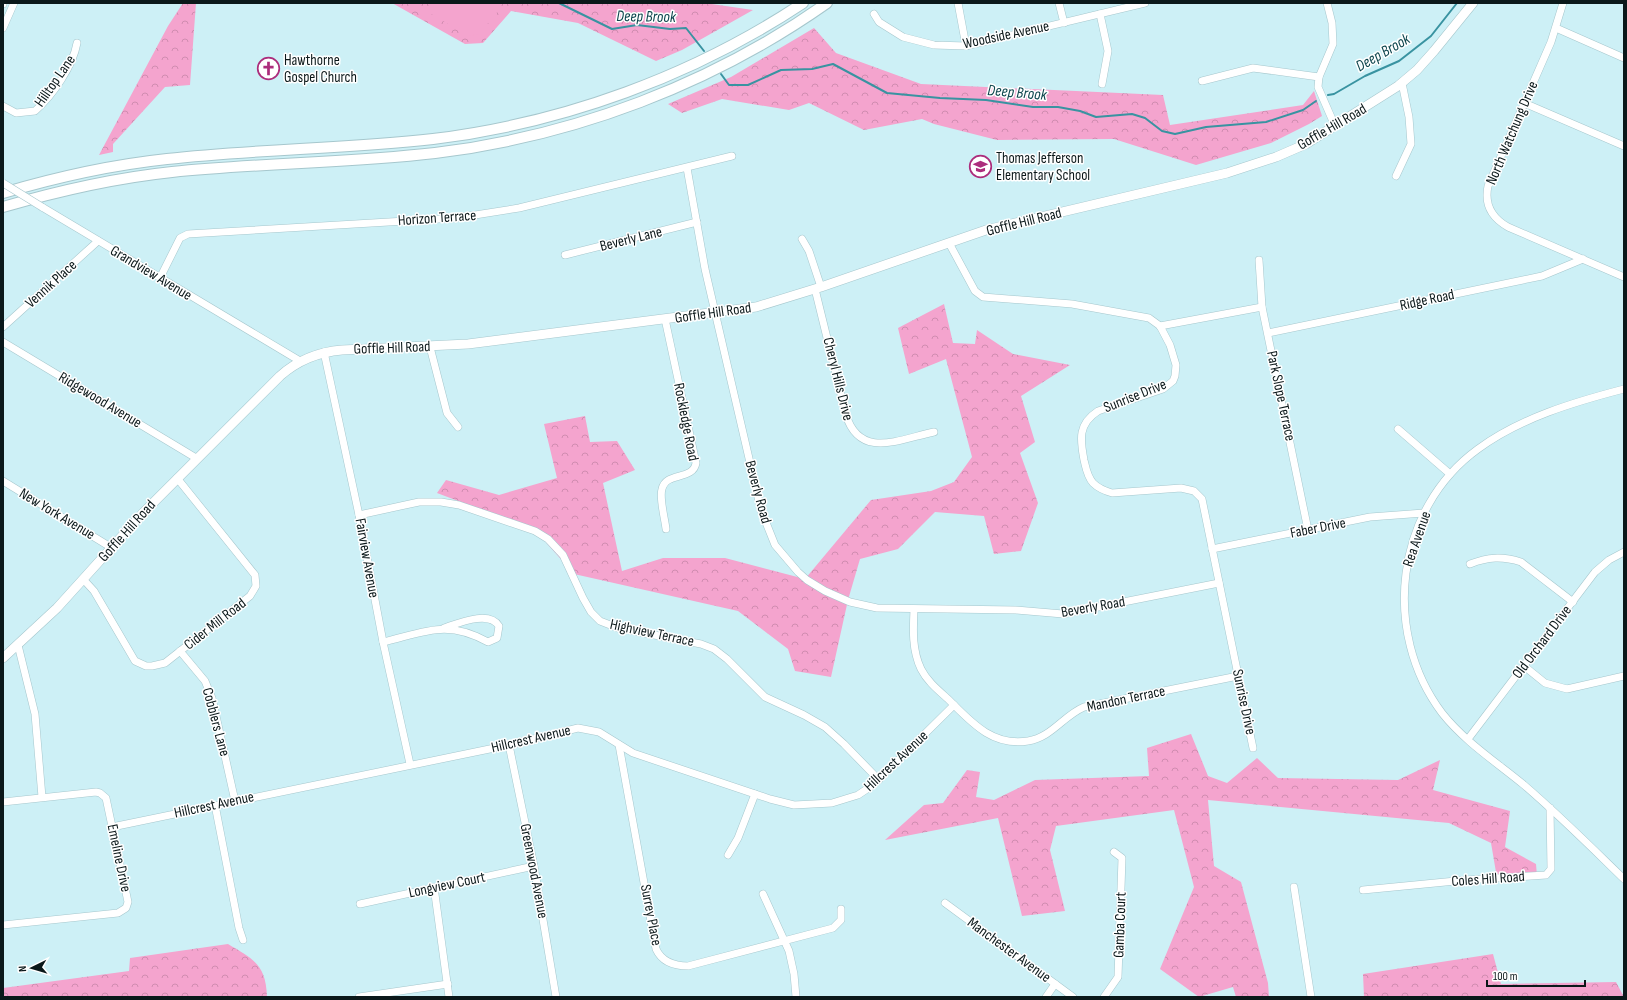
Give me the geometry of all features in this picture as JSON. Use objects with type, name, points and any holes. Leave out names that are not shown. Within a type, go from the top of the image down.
[{"type":"highway","points":[[3,192],[95,170],[143,162],[192,156],[432,139],[527,122],[596,103],[664,78],[752,34],[803,3]]},
{"type":"highway","points":[[3,208],[25,200],[97,184],[170,172],[434,153],[530,136],[618,110],[692,80],[762,44],[827,3]]},
{"type":"main road","name":"Goffle Hill Road","points":[[3,658],[57,608],[196,458],[280,376],[300,361],[324,352],[468,344],[756,307],[818,288],[986,230],[1226,173],[1296,148],[1335,126],[1402,83],[1434,51],[1473,3]]},
{"type":"street","points":[[3,28],[14,3]]},
{"type":"street","points":[[958,3],[966,46]]},
{"type":"street","points":[[1059,3],[1064,23]]},
{"type":"street","name":"Woodside Avenue","points":[[874,14],[879,22],[903,37],[934,45],[966,46],[1145,3]]},
{"type":"street","points":[[1327,3],[1332,23],[1333,44],[1319,77],[1318,87],[1319,93],[1335,126]]},
{"type":"street","name":"North Watchung Drive","points":[[1563,3],[1556,28],[1488,186],[1488,206],[1495,218],[1502,224],[1624,276]]},
{"type":"street","points":[[1100,14],[1108,51],[1102,84]]},
{"type":"street","points":[[1556,28],[1624,58]]},
{"type":"street","name":"Hilltop Lane","points":[[3,106],[16,113],[35,111],[47,98],[71,64],[75,56],[77,43]]},
{"type":"street","points":[[1202,81],[1253,68],[1319,77]]},
{"type":"street","points":[[1396,176],[1411,144],[1410,128],[1402,83]]},
{"type":"street","points":[[1524,103],[1624,146]]},
{"type":"street","name":"Horizon Terrace","points":[[160,278],[180,238],[188,234],[456,218],[484,215],[687,168],[732,156]]},
{"type":"street","name":"Beverly Road","points":[[687,168],[702,257],[760,510],[775,545],[798,572],[810,582],[825,591],[863,606],[890,609],[1016,610],[1063,614],[1219,583]]},
{"type":"street","name":"Grandview Avenue","points":[[3,183],[300,361]]},
{"type":"street","name":"Beverly Lane","points":[[565,255],[697,222]]},
{"type":"street","name":"Cheryl Hills Drive","points":[[802,239],[809,251],[846,415],[854,433],[867,442],[878,443],[934,432]]},
{"type":"street","name":"Vennik Place","points":[[3,327],[98,241]]},
{"type":"street","points":[[949,243],[974,291],[983,297],[1072,304],[1149,318],[1160,326],[1262,307]]},
{"type":"street","name":"Ridge Road","points":[[1268,333],[1542,276],[1583,259]]},
{"type":"street","name":"Park Slope Terrace","points":[[1259,260],[1262,307],[1308,530]]},
{"type":"street","name":"Rockledge Road","points":[[665,319],[696,463],[691,472],[672,477],[664,485],[661,494],[666,529]]},
{"type":"street","name":"Sunrise Drive","points":[[1160,326],[1170,345],[1176,365],[1173,381],[1163,389],[1098,411],[1092,415],[1083,425],[1080,440],[1081,447],[1089,477],[1093,483],[1105,491],[1112,493],[1182,488],[1199,494],[1204,503],[1253,748]]},
{"type":"street","name":"Ridgewood Avenue","points":[[3,342],[196,458]]},
{"type":"street","points":[[430,347],[446,413],[458,427]]},
{"type":"street","name":"Fairview Avenue","points":[[324,352],[359,515],[383,642],[410,764]]},
{"type":"street","name":"Rea Avenue","points":[[1624,389],[1571,405],[1524,422],[1499,435],[1476,450],[1450,474],[1424,513],[1409,552],[1403,594],[1406,631],[1416,665],[1427,690],[1448,720],[1468,739],[1550,808],[1624,879]]},
{"type":"street","points":[[1398,429],[1450,474]]},
{"type":"street","name":"Cider Mill Road","points":[[83,579],[94,591],[135,660],[146,666],[159,666],[165,663],[250,596],[256,586],[256,580],[252,572],[177,478]]},
{"type":"street","name":"New York Avenue","points":[[3,481],[112,548]]},
{"type":"street","name":"Highview Terrace","points":[[359,515],[419,502],[441,502],[466,507],[535,531],[548,539],[563,555],[583,598],[591,612],[600,621],[618,628],[701,644],[714,650],[734,666],[765,697],[804,715],[825,727],[879,780]]},
{"type":"street","name":"Faber Drive","points":[[1212,549],[1370,517],[1424,513]]},
{"type":"street","name":"Old Orchard Drive","points":[[1468,739],[1596,572],[1609,560],[1624,552]]},
{"type":"street","points":[[1470,564],[1486,558],[1512,559],[1521,562],[1573,602]]},
{"type":"street","name":"Mandon Terrace","points":[[914,609],[913,644],[921,669],[931,682],[977,728],[1004,741],[1028,741],[1048,734],[1066,717],[1084,707],[1238,676]]},
{"type":"street","points":[[383,642],[444,628],[467,621],[481,619],[491,619],[500,626],[497,638],[488,642],[462,630],[444,628]]},
{"type":"street","points":[[18,645],[35,714],[42,797]]},
{"type":"street","name":"Cobblers Lane","points":[[180,651],[205,681],[212,698],[235,801]]},
{"type":"street","points":[[1524,666],[1546,683],[1567,690],[1624,676]]},
{"type":"street","name":"Hillcrest Avenue","points":[[112,827],[410,764],[509,745],[578,728],[599,732],[633,753],[755,794],[790,804],[832,803],[858,796],[879,780],[954,705]]},
{"type":"street","name":"Greenwood Avenue","points":[[509,745],[534,866],[556,997]]},
{"type":"street","name":"Surrey Place","points":[[619,745],[656,949],[662,958],[673,964],[688,966],[785,942],[833,928],[840,920],[841,909]]},
{"type":"street","name":"Emeline Drive","points":[[3,802],[42,797],[100,793],[106,798],[128,899],[126,908],[118,913],[3,924]]},
{"type":"street","points":[[728,854],[738,838],[755,794]]},
{"type":"street","points":[[215,805],[239,928],[243,940]]},
{"type":"street","name":"Coles Hill Road","points":[[1363,890],[1466,880],[1546,875],[1550,870],[1550,808]]},
{"type":"street","name":"Gamba Court","points":[[1104,997],[1118,977],[1122,858],[1114,852]]},
{"type":"street","name":"Longview Court","points":[[360,904],[534,866]]},
{"type":"street","points":[[434,887],[449,997]]},
{"type":"street","points":[[1294,887],[1311,997]]},
{"type":"street","points":[[763,894],[789,951],[794,974],[796,997]]},
{"type":"street","name":"Manchester Avenue","points":[[945,903],[1073,997]]},
{"type":"street","points":[[361,997],[448,984]]},
{"type":"street","points":[[1046,997],[1055,984]]},
{"type":"green space","points":[[183,3],[196,3],[190,85],[165,87],[113,144],[113,152],[99,155],[168,26]]},
{"type":"green space","points":[[392,3],[705,3],[753,10],[682,50],[656,61],[578,23],[511,11],[483,43],[465,44]]},
{"type":"green space","points":[[433,3],[490,3],[499,10],[479,34],[468,36],[428,12]]},
{"type":"green space","points":[[814,28],[836,53],[921,84],[1163,95],[1170,125],[1303,105],[1314,91],[1322,116],[1271,143],[1196,165],[1114,139],[997,140],[934,124],[922,119],[864,130],[809,103],[789,110],[722,99],[682,113],[668,104],[731,77]]},
{"type":"green space","points":[[944,304],[953,343],[975,344],[977,330],[1013,354],[1070,365],[1021,396],[1035,442],[1020,453],[1038,503],[1021,551],[994,554],[984,516],[935,512],[898,549],[860,559],[848,600],[831,677],[795,671],[788,649],[738,611],[574,574],[535,530],[437,493],[446,480],[499,495],[557,478],[544,424],[585,416],[590,442],[617,441],[635,470],[603,483],[622,571],[663,558],[725,558],[805,579],[871,500],[931,491],[954,482],[972,457],[946,359],[909,374],[898,328]]},
{"type":"green space","points":[[1191,734],[1208,776],[1227,783],[1257,758],[1278,778],[1398,780],[1440,760],[1433,790],[1510,811],[1505,847],[1536,864],[1537,876],[1497,878],[1491,843],[1449,823],[1208,800],[1214,866],[1241,882],[1268,983],[1269,997],[1236,997],[1233,987],[1199,997],[1160,969],[1194,887],[1174,810],[1056,826],[1050,850],[1065,911],[1022,916],[998,818],[885,840],[924,805],[943,803],[967,770],[980,772],[976,797],[994,800],[1035,780],[1149,776],[1147,748]]},
{"type":"green space","points":[[228,944],[251,959],[261,970],[266,986],[267,997],[3,997],[3,988],[129,971],[130,958]]},
{"type":"green space","points":[[1493,954],[1501,984],[1616,982],[1624,997],[1364,997],[1363,974]]},
{"type":"waterway","name":"Deep Brook","points":[[559,3],[612,29],[637,25],[670,29],[686,28],[704,51]]},
{"type":"waterway","name":"Deep Brook","points":[[1328,95],[1334,94],[1365,76],[1399,61],[1431,36],[1457,3]]},
{"type":"waterway","name":"Deep Brook","points":[[721,74],[729,85],[748,85],[781,70],[812,69],[833,64],[887,93],[940,98],[986,100],[1033,107],[1058,107],[1080,111],[1096,117],[1132,114],[1145,118],[1162,131],[1175,134],[1206,127],[1266,122],[1303,110],[1316,101]]},
{"type":"place","name":"Hawthorne Gospel Church","points":[[269,69]]},
{"type":"place","name":"Thomas Jefferson Elementary School","points":[[981,167]]}]
